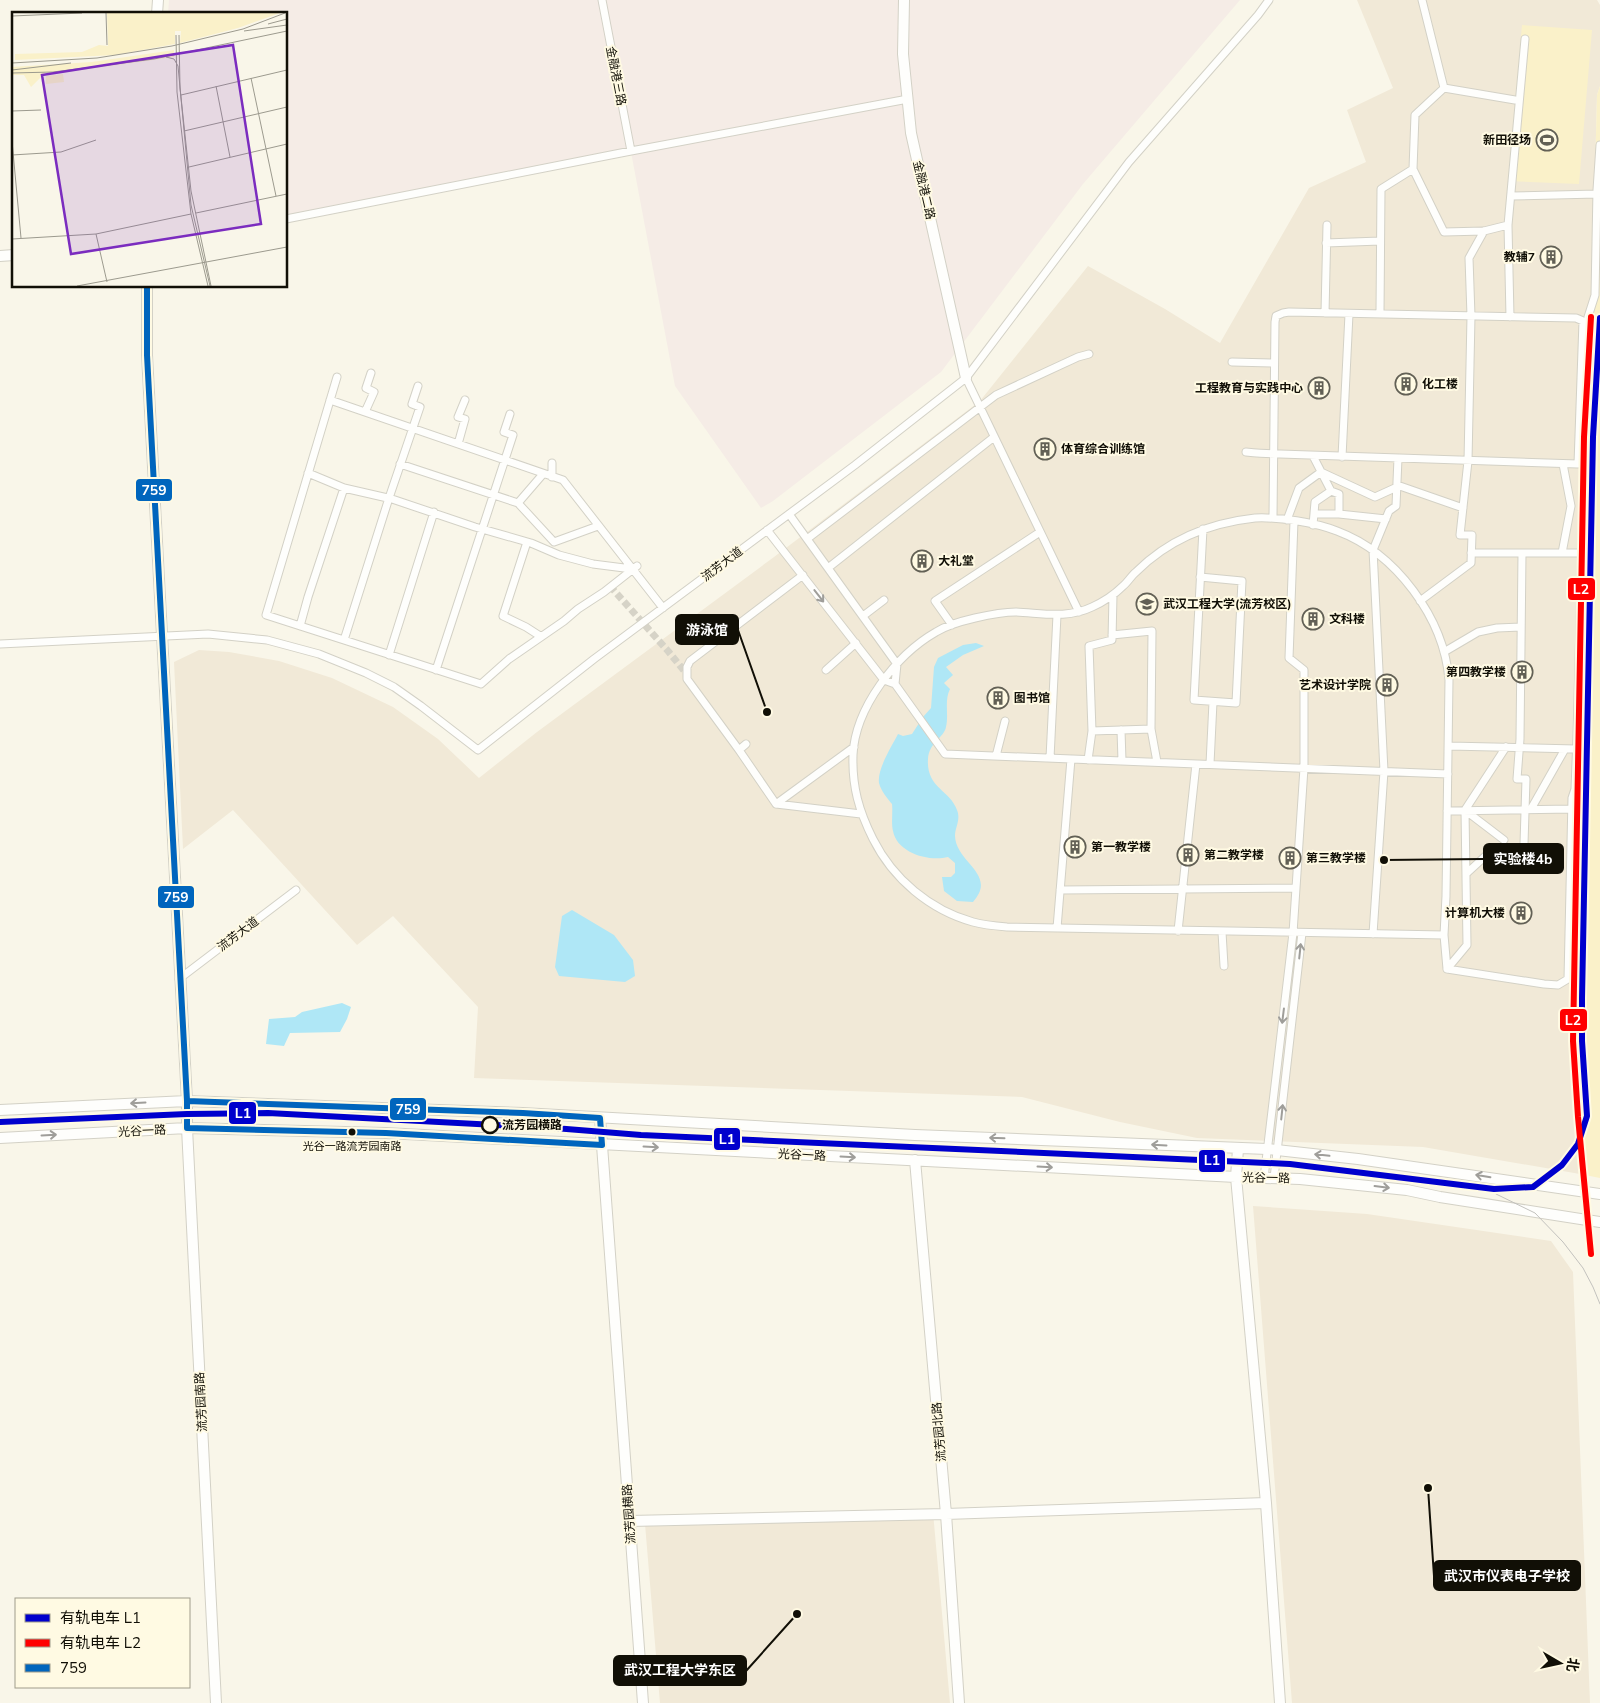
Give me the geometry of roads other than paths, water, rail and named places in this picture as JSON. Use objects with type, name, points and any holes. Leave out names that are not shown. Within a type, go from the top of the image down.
[{"type":"street","name":"金融港三路","points":[[602,0],[631,151]]},
{"type":"street","name":"金融港二路","points":[[904,0],[903,54],[911,133],[966,378]]},
{"type":"street","name":"流芳大道","points":[[161,635],[208,634],[235,636],[267,640],[318,654],[366,673],[394,687],[478,750],[594,659],[855,465],[966,378],[1129,162],[1269,0]]},
{"type":"street","points":[[1422,0],[1444,88]]},
{"type":"street","points":[[1510,317],[1508,224],[1524,39]]},
{"type":"street","points":[[1444,88],[1515,100]]},
{"type":"street","points":[[1444,88],[1415,115],[1413,169],[1444,232],[1484,231],[1508,224]]},
{"type":"street","points":[[288,219],[908,99]]},
{"type":"street","points":[[1447,969],[1544,984],[1558,985],[1568,979],[1588,317],[1595,295],[1600,145]]},
{"type":"street","points":[[1380,314],[1381,189],[1413,169]]},
{"type":"street","points":[[1510,196],[1597,194]]},
{"type":"street","points":[[1325,313],[1327,225]]},
{"type":"street","points":[[1420,601],[1471,563],[1472,534],[1460,535],[1468,461],[1471,316],[1469,258],[1484,231]]},
{"type":"street","points":[[1326,243],[1380,240]]},
{"type":"street","name":"流芳园南路","points":[[147,288],[147,355],[179,979],[187,1100],[216,1703]]},
{"type":"street","points":[[1246,452],[1274,454],[1313,456],[1578,464],[1583,321],[1576,318],[1283,312],[1276,316],[1274,363],[1274,454],[1273,518]]},
{"type":"street","points":[[1342,456],[1349,314]]},
{"type":"street","points":[[807,539],[996,395],[1078,357],[1089,354]]},
{"type":"street","points":[[1232,362],[1274,363]]},
{"type":"street","points":[[364,412],[374,392],[366,388],[371,373]]},
{"type":"street","points":[[337,377],[266,615],[482,684],[496,670],[540,636],[564,621],[634,568]]},
{"type":"street","points":[[966,378],[1078,612]]},
{"type":"street","points":[[344,640],[420,407],[412,404],[418,386]]},
{"type":"street","points":[[330,400],[563,480],[598,526],[634,568],[663,608]]},
{"type":"street","points":[[458,444],[465,419],[458,417],[465,400]]},
{"type":"street","points":[[436,670],[505,460],[512,435],[504,432],[510,414]]},
{"type":"street","points":[[828,568],[994,437]]},
{"type":"street","points":[[1313,456],[1331,491],[1339,494],[1339,514]]},
{"type":"street","points":[[1373,934],[1384,771],[1373,550],[1389,510],[1396,506],[1398,458]]},
{"type":"street","points":[[552,463],[552,477]]},
{"type":"street","points":[[400,464],[518,503],[554,542],[598,526]]},
{"type":"street","points":[[1562,553],[1571,506],[1563,464]]},
{"type":"street","points":[[1321,472],[1375,497],[1397,486],[1463,508]]},
{"type":"street","points":[[1269,1178],[1267,1149],[1293,933],[1304,768],[1304,670],[1288,658],[1291,520],[1299,488],[1321,472]]},
{"type":"street","points":[[308,473],[344,488],[389,498],[434,512],[527,542],[559,555],[593,564],[634,568]]},
{"type":"street","points":[[518,503],[543,474]]},
{"type":"street","points":[[300,626],[344,488]]},
{"type":"street","points":[[1314,525],[1315,502],[1331,491]]},
{"type":"street","points":[[1571,506],[1583,506]]},
{"type":"street","points":[[389,655],[434,512]]},
{"type":"street","points":[[789,514],[897,664],[895,684]]},
{"type":"street","points":[[1315,514],[1386,518]]},
{"type":"street","points":[[1444,935],[1007,927],[974,922],[947,912],[928,901],[910,887],[893,868],[876,844],[861,814],[853,774],[854,747],[866,710],[884,680],[897,664],[923,640],[937,632],[975,618],[1010,612],[1057,615],[1078,612],[1093,607],[1113,595],[1158,552],[1173,542],[1203,529],[1237,520],[1273,518],[1291,520],[1338,531],[1373,550],[1390,564],[1406,582],[1420,601],[1433,625],[1448,665],[1448,774],[1444,935],[1447,969]]},
{"type":"street","points":[[1200,577],[1242,581],[1236,703],[1194,700],[1200,577],[1203,529]]},
{"type":"street","points":[[767,530],[884,680],[895,684],[945,754],[1448,774]]},
{"type":"street","points":[[952,625],[935,601],[1040,532]]},
{"type":"street","points":[[527,542],[503,616],[540,636]]},
{"type":"street","points":[[1471,553],[1582,553]]},
{"type":"street","points":[[1522,553],[1518,779],[1526,779],[1527,810],[1524,844]]},
{"type":"street","points":[[803,576],[690,661],[687,667],[687,679],[776,804],[861,814]]},
{"type":"street","points":[[1088,760],[1092,731],[1089,646],[1112,640],[1113,595]]},
{"type":"street","points":[[863,616],[884,600]]},
{"type":"street","points":[[1050,758],[1057,615]]},
{"type":"street","points":[[1444,652],[1478,632],[1497,628],[1522,627]]},
{"type":"street","points":[[1112,635],[1152,631],[1151,729],[1157,762]]},
{"type":"street","points":[[0,644],[161,635]]},
{"type":"street","points":[[826,670],[856,643]]},
{"type":"street","points":[[1210,764],[1213,702]]},
{"type":"street","points":[[996,756],[1005,721]]},
{"type":"street","points":[[1092,731],[1151,729]]},
{"type":"street","points":[[1121,730],[1122,761]]},
{"type":"street","points":[[739,750],[746,744]]},
{"type":"street","points":[[1448,746],[1576,749]]},
{"type":"street","points":[[776,804],[854,747]]},
{"type":"street","points":[[1447,969],[1467,945],[1466,810],[1506,748]]},
{"type":"street","points":[[1527,810],[1565,749]]},
{"type":"street","points":[[1057,928],[1072,759]]},
{"type":"street","points":[[1178,931],[1196,764]]},
{"type":"street","points":[[1447,811],[1572,809]]},
{"type":"street","points":[[1466,810],[1504,840]]},
{"type":"street","points":[[1467,873],[1493,849]]},
{"type":"street","points":[[1060,890],[1296,888]]},
{"type":"street","name":"流芳大道","points":[[179,979],[296,890]]},
{"type":"street","points":[[1222,932],[1224,966]]},
{"type":"street","points":[[1269,1178],[1278,1150],[1302,933]]},
{"type":"street","points":[[0,1110],[187,1100],[523,1112],[915,1135],[1267,1149],[1358,1159],[1600,1194]]},
{"type":"street","name":"流芳园横路","points":[[600,1118],[643,1703]]},
{"type":"street","name":"光谷一路","points":[[0,1138],[187,1128],[386,1133],[1300,1179],[1407,1190],[1440,1197],[1600,1222]]},
{"type":"street","points":[[1238,1149],[1236,1177],[1266,1502],[1280,1703]]},
{"type":"street","name":"流芳园北路","points":[[915,1160],[946,1514],[959,1703]]},
{"type":"street","points":[[630,1521],[946,1514],[1266,1502]]},
{"type":"water","points":[[976,643],[984,646],[963,655],[946,667],[953,675],[944,683],[950,689],[947,698],[946,727],[945,731],[931,748],[928,759],[928,769],[934,783],[954,803],[957,810],[958,817],[955,836],[957,845],[979,876],[981,884],[973,902],[957,901],[944,891],[942,877],[951,877],[955,873],[955,863],[948,857],[923,857],[907,850],[896,839],[892,828],[892,804],[881,789],[879,777],[880,771],[898,734],[903,736],[912,734],[931,708],[934,667],[938,658],[963,645]]},
{"type":"water","points":[[572,910],[614,935],[633,960],[635,976],[625,982],[559,976],[555,967],[562,916]]},
{"type":"water","points":[[342,1003],[351,1007],[340,1032],[290,1033],[284,1046],[266,1044],[269,1019],[295,1017],[302,1012]]},
{"type":"tunnel","points":[[610,586],[686,673]]},
{"type":"tram line","name":"L2","points":[[1591,317],[1584,437],[1573,1041],[1591,1254]]},
{"type":"tram line","name":"L1","points":[[0,1122],[187,1114],[268,1113],[554,1128],[641,1135],[1290,1164],[1494,1189],[1533,1187],[1562,1165],[1578,1144],[1587,1116],[1582,1041],[1582,998],[1593,437],[1600,318]]},
{"type":"tram line","points":[[1496,1194],[1535,1213],[1563,1242],[1583,1268],[1600,1304]]},
{"type":"place","name":"新田径场","points":[[1547,140]]},
{"type":"place","name":"教辅7","points":[[1551,257]]},
{"type":"place","name":"化工楼","points":[[1406,384]]},
{"type":"place","name":"工程教育与实践中心","points":[[1319,388]]},
{"type":"place","name":"体育综合训练馆","points":[[1045,449]]},
{"type":"place","name":"大礼堂","points":[[922,561]]},
{"type":"place","name":"武汉工程大学(流芳校区)","points":[[1147,604]]},
{"type":"place","name":"文科楼","points":[[1313,619]]},
{"type":"place","name":"第四教学楼","points":[[1522,672]]},
{"type":"place","name":"艺术设计学院","points":[[1387,685]]},
{"type":"place","name":"图书馆","points":[[998,698]]},
{"type":"place","name":"游泳馆","points":[[767,712]]},
{"type":"place","name":"第一教学楼","points":[[1075,847]]},
{"type":"place","name":"第二教学楼","points":[[1188,855]]},
{"type":"place","name":"第三教学楼","points":[[1290,858]]},
{"type":"place","name":"实验楼4b","points":[[1384,860]]},
{"type":"place","name":"计算机大楼","points":[[1521,913]]},
{"type":"place","name":"流芳园横路","points":[[490,1125]]},
{"type":"place","name":"光谷一路流芳园南路","points":[[352,1132]]},
{"type":"place","name":"武汉市仪表电子学校","points":[[1428,1488]]},
{"type":"place","name":"武汉工程大学东区","points":[[797,1614]]}]
